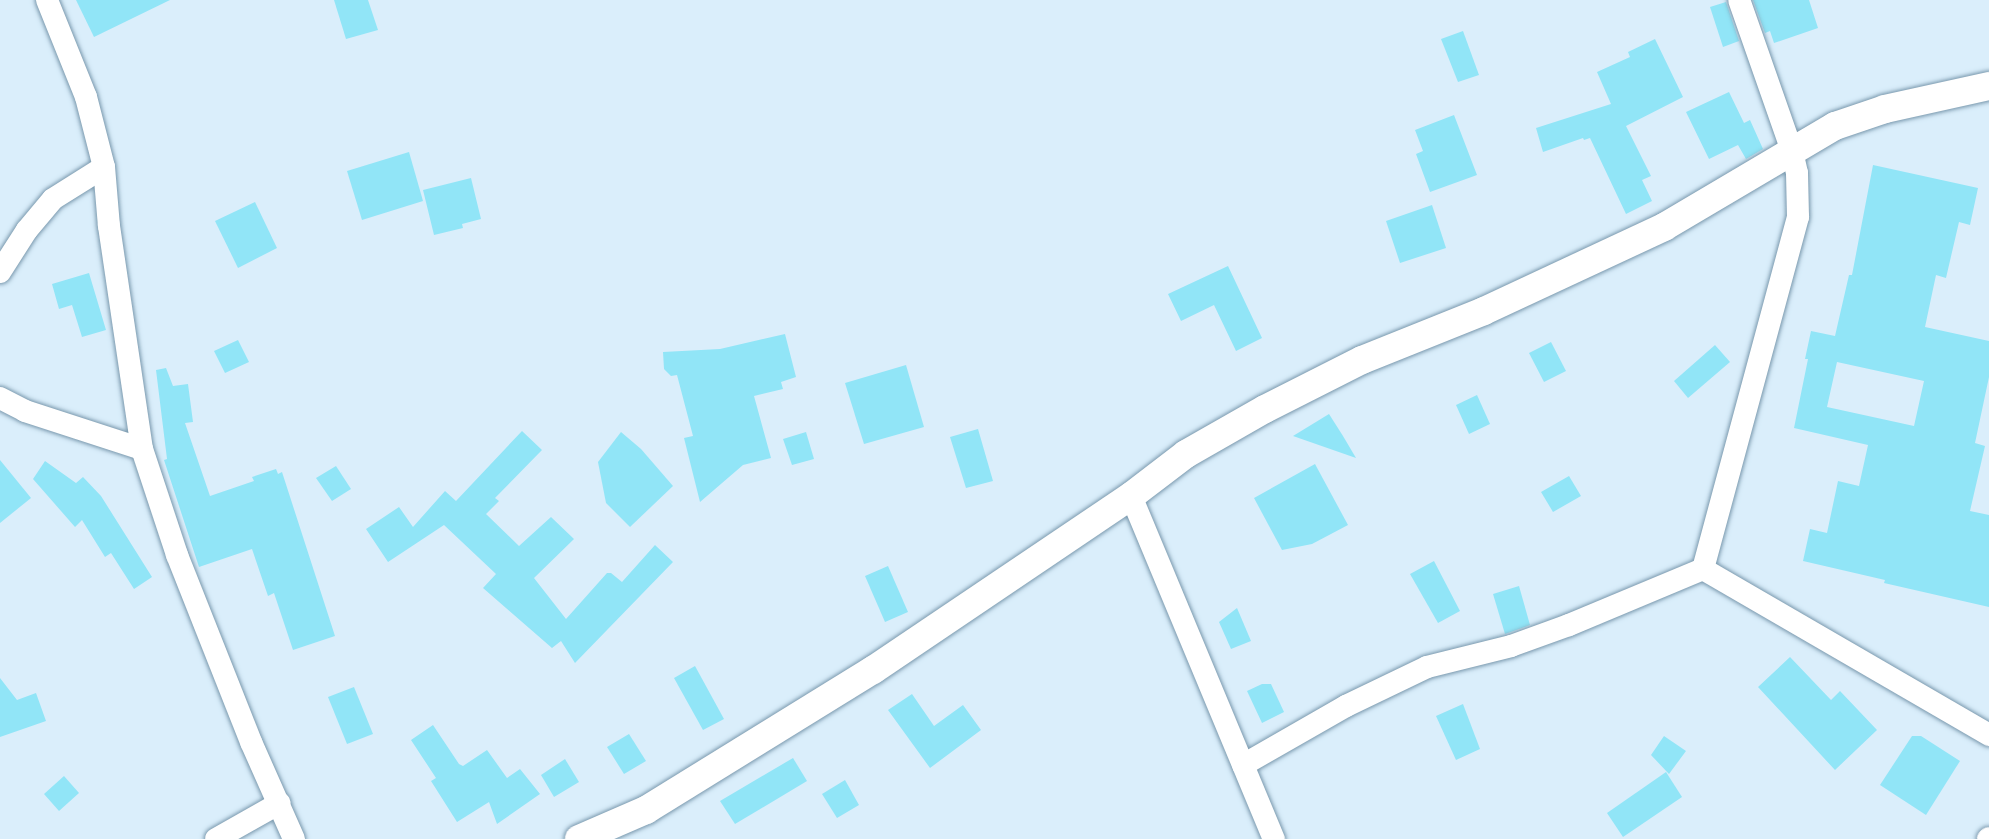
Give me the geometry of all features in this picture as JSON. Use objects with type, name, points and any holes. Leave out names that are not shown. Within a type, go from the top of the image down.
[{"type":"street","points":[[47,0],[86,97],[104,167],[109,226],[142,449],[177,555],[251,742],[294,839]]},
{"type":"street","points":[[1703,569],[1798,217],[1797,173],[1792,151],[1739,0]]},
{"type":"street","points":[[579,839],[646,810],[873,670],[1131,496],[1186,454],[1265,409],[1362,360],[1484,310],[1664,227],[1835,126],[1885,109],[1989,86]]},
{"type":"street","points":[[0,272],[27,230],[53,199],[104,167]]},
{"type":"street","points":[[0,398],[25,411],[142,449]]},
{"type":"street","points":[[1131,496],[1274,839]]},
{"type":"street","points":[[1703,569],[1989,735]]},
{"type":"street","points":[[1243,765],[1346,706],[1427,667],[1512,646],[1569,626],[1703,569]]},
{"type":"street","points":[[216,839],[280,803]]},
{"type":"building","points":[[76,0],[170,0],[94,37]]},
{"type":"building","points":[[334,0],[368,0],[378,30],[346,39]]},
{"type":"building","points":[[1753,0],[1809,0],[1818,28],[1774,43],[1770,31],[1765,33]]},
{"type":"building","points":[[1726,2],[1739,41],[1723,47],[1710,7]]},
{"type":"building","points":[[1463,31],[1479,75],[1458,82],[1441,39]]},
{"type":"building","points":[[1655,39],[1683,97],[1626,126],[1651,176],[1642,180],[1652,201],[1626,214],[1590,138],[1584,140],[1583,138],[1543,152],[1536,128],[1611,104],[1597,72],[1630,57],[1628,52]]},
{"type":"building","points":[[1729,92],[1744,123],[1750,120],[1763,149],[1746,159],[1738,145],[1709,159],[1686,112]]},
{"type":"building","points":[[1454,115],[1477,175],[1430,192],[1416,154],[1423,151],[1415,130]]},
{"type":"building","points":[[409,152],[423,201],[362,220],[347,171]]},
{"type":"building","points":[[1873,165],[1978,188],[1970,225],[1959,222],[1946,278],[1936,275],[1925,327],[1989,341],[1989,377],[1975,443],[1985,446],[1970,511],[1989,515],[1989,607],[1884,583],[1885,580],[1803,561],[1810,529],[1827,533],[1838,481],[1859,486],[1868,445],[1794,428],[1808,359],[1805,359],[1811,331],[1835,336],[1849,275],[1852,275]],"holes":[[[1837,362],[1924,381],[1914,426],[1827,407]]]},
{"type":"building","points":[[471,178],[481,219],[462,224],[463,228],[434,235],[423,190]]},
{"type":"building","points":[[255,202],[277,248],[238,268],[215,221]]},
{"type":"building","points":[[1432,205],[1446,248],[1400,263],[1386,221]]},
{"type":"building","points":[[1228,266],[1262,338],[1236,351],[1214,305],[1181,321],[1168,294]]},
{"type":"building","points":[[89,273],[106,330],[82,337],[72,305],[59,309],[52,284]]},
{"type":"building","points":[[785,334],[796,377],[781,382],[783,389],[754,396],[771,458],[743,465],[700,502],[684,438],[693,436],[677,375],[671,376],[664,369],[663,352],[720,349]]},
{"type":"building","points":[[238,340],[249,362],[225,373],[214,351]]},
{"type":"building","points":[[1551,342],[1566,371],[1544,382],[1529,353]]},
{"type":"building","points":[[1715,345],[1730,362],[1688,398],[1674,381]]},
{"type":"building","points":[[906,365],[924,427],[864,444],[845,383]]},
{"type":"building","points":[[166,368],[173,386],[188,384],[193,422],[185,423],[210,496],[254,481],[252,477],[276,469],[278,474],[282,472],[335,636],[293,650],[274,593],[268,596],[252,549],[199,567],[164,460],[167,459],[156,370]]},
{"type":"building","points":[[1477,395],[1490,424],[1469,434],[1456,405]]},
{"type":"building","points":[[1329,414],[1343,436],[1356,458],[1293,436]]},
{"type":"building","points":[[978,429],[993,481],[966,488],[950,437]]},
{"type":"building","points":[[522,431],[542,450],[495,498],[499,501],[486,514],[519,546],[551,517],[574,539],[534,578],[566,619],[607,573],[611,573],[622,582],[655,545],[673,562],[575,663],[561,641],[552,648],[483,588],[496,574],[444,525],[388,562],[366,529],[399,507],[413,527],[445,491],[456,501]]},
{"type":"building","points":[[621,432],[641,449],[673,486],[630,527],[606,503],[598,462]]},
{"type":"building","points":[[806,432],[814,459],[792,465],[783,439]]},
{"type":"building","points":[[0,460],[31,498],[0,523]]},
{"type":"building","points":[[45,461],[76,483],[83,477],[101,496],[152,577],[134,589],[111,553],[105,557],[82,520],[75,527],[33,479]]},
{"type":"building","points":[[1315,464],[1348,525],[1312,544],[1282,550],[1254,498]]},
{"type":"building","points":[[336,466],[351,489],[332,501],[316,478]]},
{"type":"building","points":[[1569,476],[1581,496],[1553,512],[1541,492]]},
{"type":"building","points":[[1434,561],[1460,611],[1438,623],[1410,574]]},
{"type":"building","points":[[888,566],[908,612],[885,622],[865,576]]},
{"type":"building","points":[[1519,586],[1530,625],[1505,634],[1493,594]]},
{"type":"building","points":[[1237,608],[1251,641],[1231,649],[1219,622]]},
{"type":"building","points":[[1790,657],[1831,700],[1840,691],[1877,730],[1835,770],[1758,687]]},
{"type":"building","points":[[695,666],[724,719],[703,730],[674,678]]},
{"type":"building","points":[[0,678],[17,700],[36,693],[46,721],[0,737]]},
{"type":"building","points":[[1262,684],[1271,684],[1284,712],[1262,723],[1247,691]]},
{"type":"building","points":[[354,687],[373,734],[347,744],[328,697]]},
{"type":"building","points":[[912,694],[934,726],[963,705],[981,730],[930,768],[888,710]]},
{"type":"building","points":[[1463,704],[1480,749],[1456,760],[1436,716]]},
{"type":"building","points":[[433,725],[459,764],[463,766],[487,750],[507,778],[520,769],[540,794],[497,824],[489,802],[457,822],[431,781],[436,778],[411,740]]},
{"type":"building","points":[[629,734],[646,761],[624,774],[607,747]]},
{"type":"building","points":[[1664,736],[1686,751],[1669,774],[1651,755]]},
{"type":"building","points":[[1912,736],[1921,736],[1960,761],[1926,815],[1880,785]]},
{"type":"building","points":[[793,758],[807,781],[735,824],[720,801]]},
{"type":"building","points":[[565,759],[579,782],[554,797],[541,775]]},
{"type":"building","points":[[1666,772],[1682,797],[1623,837],[1607,813]]},
{"type":"building","points":[[64,776],[79,793],[59,811],[44,794]]},
{"type":"building","points":[[845,780],[859,805],[837,818],[822,794]]}]
